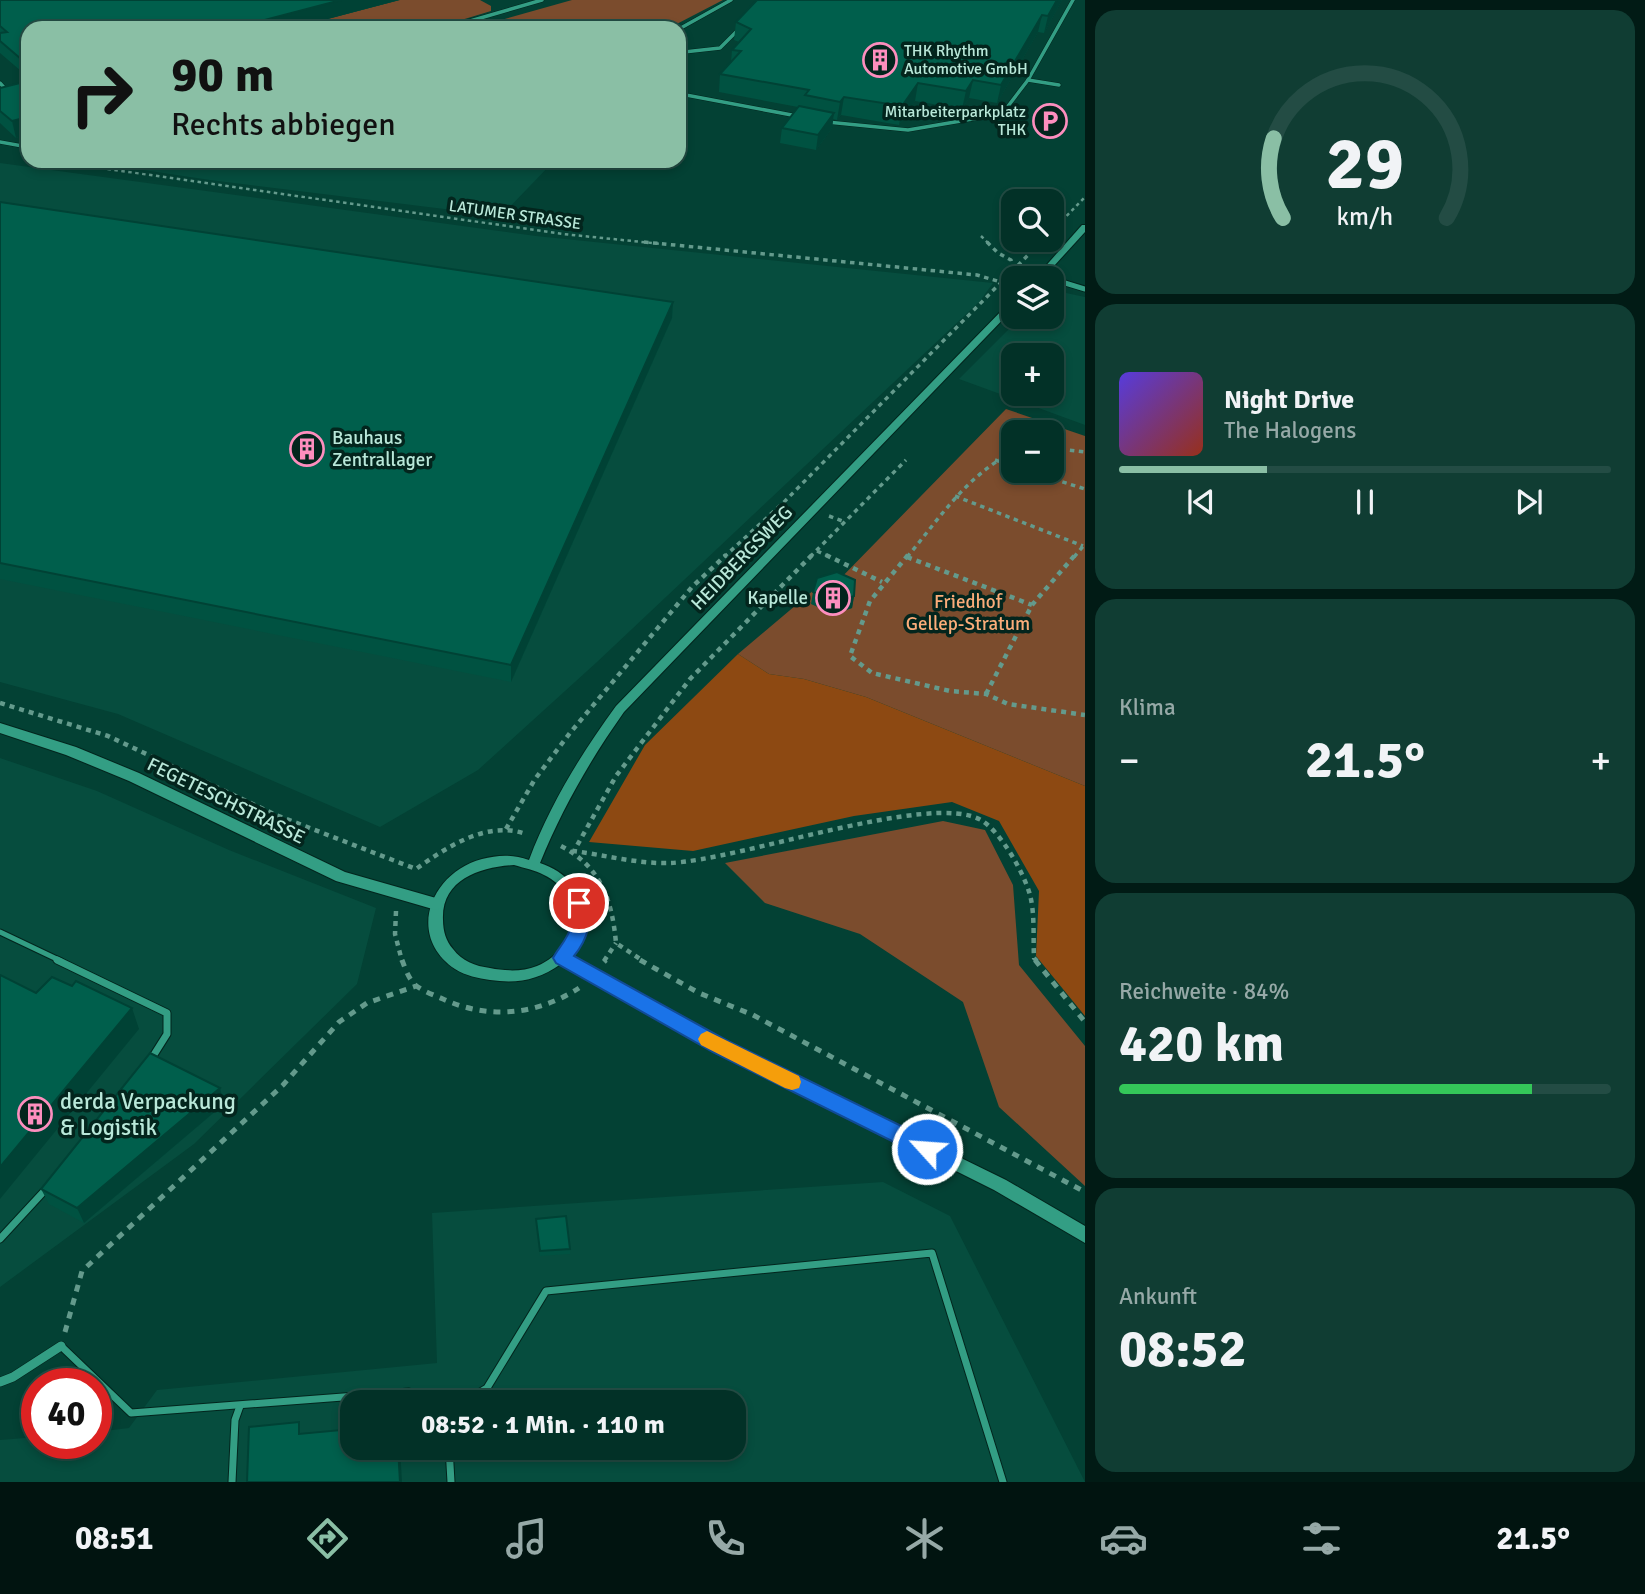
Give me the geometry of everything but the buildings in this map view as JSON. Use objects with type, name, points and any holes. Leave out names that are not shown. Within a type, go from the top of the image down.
[{"type":"main road","name":"FEGETESCHSTRASSE","points":[[0,728],[71,751],[134,776],[341,877],[436,904]]},
{"type":"street","points":[[1054,266],[1085,227]]},
{"type":"street","points":[[1064,283],[1085,289]]},
{"type":"street","name":"HEIDBERGSWEG","points":[[534,863],[542,838],[591,750],[620,709],[1001,316]]},
{"type":"street","points":[[494,860],[534,863],[554,872],[570,886],[579,903],[581,922],[576,941],[562,958],[543,971],[519,977],[495,977],[471,971],[452,959],[439,942],[434,923],[436,904],[444,888],[458,875],[494,860]]},
{"type":"street","points":[[562,958],[719,1046],[1000,1185],[1085,1235]]},
{"type":"street","points":[[0,1382],[13,1377],[61,1346]]},
{"type":"lane","points":[[470,21],[542,0]]},
{"type":"lane","points":[[686,25],[732,0]]},
{"type":"lane","points":[[814,120],[908,131],[1002,114],[1027,80],[1073,0]]},
{"type":"lane","points":[[686,52],[720,48],[748,19]]},
{"type":"lane","points":[[1027,80],[1059,85]]},
{"type":"lane","points":[[0,83],[8,92],[0,95]]},
{"type":"lane","points":[[686,95],[802,117]]},
{"type":"lane","points":[[0,142],[21,145]]},
{"type":"lane","points":[[0,932],[167,1013],[167,1034],[148,1063]]},
{"type":"lane","points":[[0,1239],[57,1176]]},
{"type":"lane","points":[[484,1390],[547,1291],[932,1253],[1003,1482]]},
{"type":"lane","points":[[61,1346],[131,1413],[340,1397]]},
{"type":"lane","points":[[232,1482],[235,1420],[240,1405]]},
{"type":"lane","points":[[450,1460],[451,1482]]},
{"type":"path","name":"LATUMER STRASSE","points":[[101,168],[563,234],[977,275],[1001,282]]},
{"type":"path","points":[[1064,219],[1085,197]]},
{"type":"path","points":[[981,236],[995,251],[1011,260],[1012,266]]},
{"type":"path","points":[[1017,266],[1031,252]]},
{"type":"path","points":[[506,829],[535,779],[563,742],[692,587],[785,500],[1001,282]]},
{"type":"path","points":[[1064,449],[1085,452]]},
{"type":"path","points":[[1001,457],[955,496],[907,557],[882,582],[866,609],[850,656],[872,673],[950,691],[986,694],[1007,704],[1085,715]]},
{"type":"path","points":[[574,851],[615,776],[690,679],[906,460]]},
{"type":"path","points":[[995,460],[1001,462]]},
{"type":"path","points":[[1064,482],[1085,489]]},
{"type":"path","points":[[955,496],[1084,545],[1032,605],[986,694]]},
{"type":"path","points":[[817,551],[882,582]]},
{"type":"path","points":[[907,557],[1032,605]]},
{"type":"path","points":[[0,703],[108,736],[276,815],[416,869],[446,847],[506,829],[542,838],[574,851],[668,863],[754,850],[857,824],[944,812],[981,820],[1009,849],[1030,895],[1034,958],[1085,1022]]},
{"type":"path","points":[[574,851],[598,873],[610,897],[616,943],[660,975],[712,1000],[753,1015],[1085,1192]]},
{"type":"path","points":[[61,1346],[82,1270],[283,1085],[339,1022],[367,1003],[416,986]]},
{"type":"shaded area","points":[[0,163],[21,168],[536,236],[993,283],[980,301],[597,662],[478,770],[380,827],[118,714],[0,682]]},
{"type":"shaded area","points":[[130,168],[547,168],[501,216]]},
{"type":"shaded area","points":[[1064,293],[1085,297],[1085,425],[1033,406],[1064,406],[1064,343],[1001,343],[1001,394],[959,379],[1009,329],[1064,329]]},
{"type":"shaded area","points":[[738,654],[769,674],[804,679],[866,697],[1085,786],[1085,1016],[1036,956],[1039,891],[999,821],[952,802],[854,816],[693,851],[589,842],[645,745]]},
{"type":"shaded area","points":[[0,758],[97,791],[229,850],[376,908],[357,984],[194,1144],[0,1287]]},
{"type":"shaded area","points":[[883,1182],[950,1216],[1085,1482],[0,1482],[0,1440],[21,1438],[21,1459],[112,1459],[112,1430],[129,1428],[157,1390],[437,1363],[432,1213]]},
{"type":"green space","points":[[400,0],[480,0],[491,6],[491,11],[458,21],[319,21]]},
{"type":"green space","points":[[572,0],[723,0],[682,21],[498,21]]},
{"type":"green space","name":"Friedhof Gellep-Stratum","points":[[1006,409],[1038,420],[1001,420],[1001,483],[1064,483],[1064,429],[1085,436],[1085,786],[866,697],[804,679],[769,674],[738,654],[815,589],[812,604],[834,614],[835,584]]},
{"type":"green space","points":[[943,821],[985,830],[1013,885],[1019,965],[1085,1046],[1085,1186],[999,1107],[963,1002],[860,934],[765,903],[725,863]]},
{"type":"slow traffic","points":[[707,1039],[792,1082]]},
{"type":"place","name":"THK Rhythm Automotive GmbH","points":[[880,60]]},
{"type":"place","name":"Mitarbeiterparkplatz THK","points":[[1050,121]]},
{"type":"place","name":"Bauhaus Zentrallager","points":[[307,449]]},
{"type":"place","name":"Kapelle","points":[[833,598]]},
{"type":"place","name":"derda Verpackung & Logistik","points":[[35,1114]]},
{"type":"route","points":[[579,903],[581,922],[576,941],[562,958],[719,1046],[927,1149]]}]
